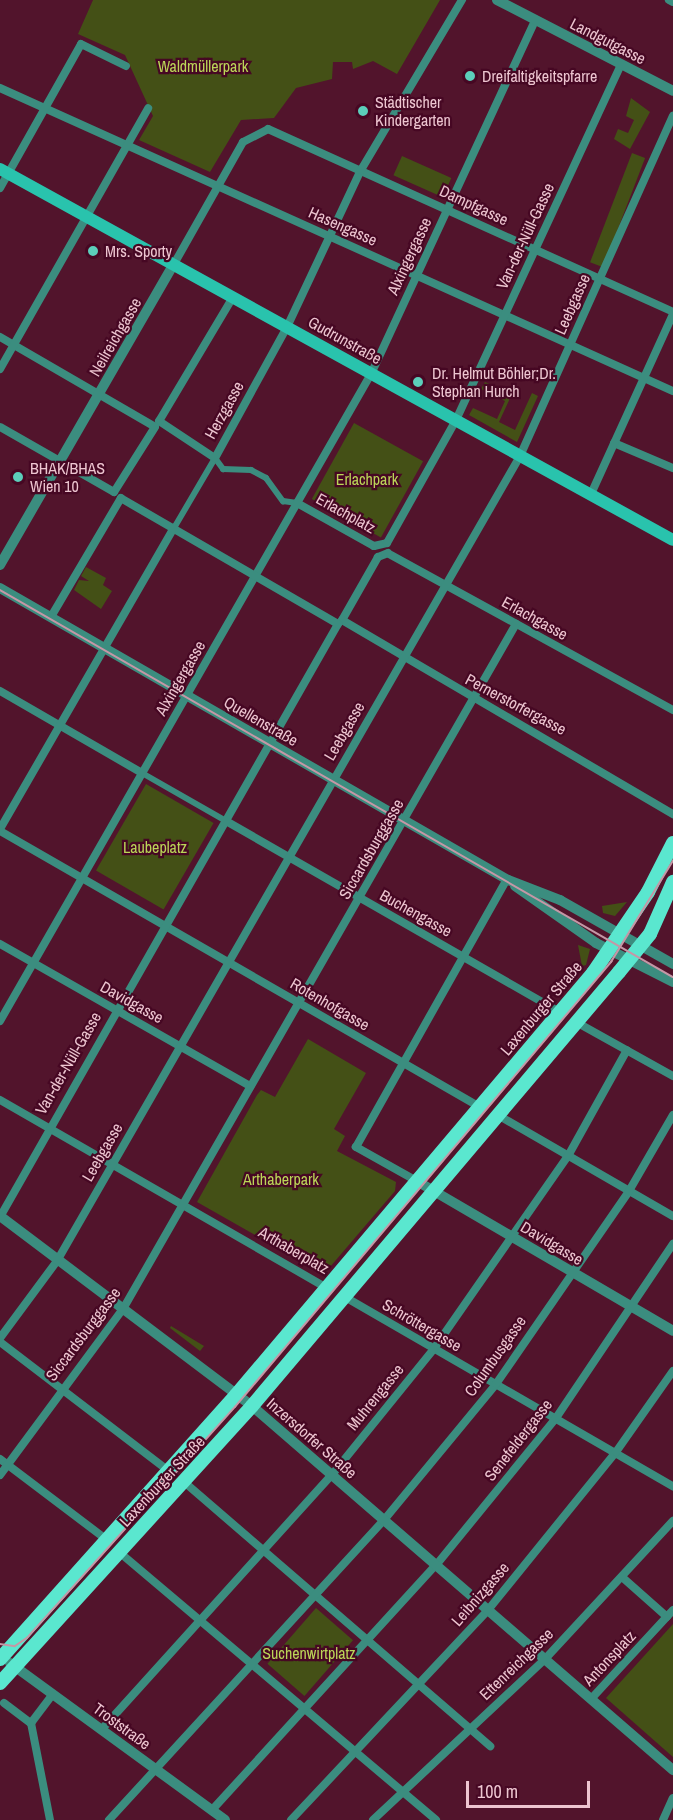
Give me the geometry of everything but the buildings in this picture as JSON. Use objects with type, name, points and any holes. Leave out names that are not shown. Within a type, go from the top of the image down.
[{"type":"main road","name":"Gudrunstraße","points":[[4,171],[673,540]]},
{"type":"main road","name":"Laxenburger Straße","points":[[415,1180],[480,1107],[610,950],[673,843]]},
{"type":"main road","name":"Laxenburger Straße","points":[[435,1189],[641,944],[673,882]]},
{"type":"main road","name":"Arthaberplatz","points":[[327,1288],[415,1180]]},
{"type":"main road","points":[[345,1298],[435,1189]]},
{"type":"main road","name":"Laxenburger Straße","points":[[0,1657],[169,1471],[327,1288]]},
{"type":"main road","name":"Laxenburger Straße","points":[[0,1683],[252,1406],[345,1298]]},
{"type":"street","name":"Herzgasse","points":[[0,830],[215,458],[287,327],[361,170],[462,0]]},
{"type":"street","name":"Landgutgasse","points":[[497,0],[673,91]]},
{"type":"street","points":[[669,0],[673,2]]},
{"type":"street","name":"Alxingergasse","points":[[371,374],[535,20]]},
{"type":"street","points":[[0,188],[4,171],[45,108],[81,44],[126,66]]},
{"type":"street","name":"Van-der-Nüll-Gasse","points":[[456,420],[621,65]]},
{"type":"street","name":"Hasengasse","points":[[0,88],[673,391]]},
{"type":"street","points":[[0,369],[148,108]]},
{"type":"street","name":"Leebgasse","points":[[0,1340],[57,1261],[291,858],[520,456],[673,116]]},
{"type":"street","name":"Dampfgasse","points":[[261,130],[274,130],[673,313]]},
{"type":"street","name":"Neilreichgasse","points":[[0,565],[243,142],[261,130]]},
{"type":"street","points":[[51,617],[157,424],[233,297]]},
{"type":"street","points":[[591,494],[673,313]]},
{"type":"street","points":[[0,337],[215,458],[223,469],[251,470],[266,478],[283,501],[297,503]]},
{"type":"street","name":"Erlachplatz","points":[[371,374],[297,503],[374,546],[384,546],[456,420]]},
{"type":"street","name":"Pernerstorfergasse","points":[[0,427],[474,700],[585,758],[673,814]]},
{"type":"street","points":[[614,443],[673,468]]},
{"type":"street","name":"Alxingergasse","points":[[142,773],[297,503]]},
{"type":"street","name":"Erlachgasse","points":[[340,624],[383,553],[673,710]]},
{"type":"street","name":"Quellenstraße","points":[[0,588],[404,821],[508,879],[641,944],[673,964]]},
{"type":"street","points":[[0,830],[166,926],[340,624]]},
{"type":"street","name":"Siccardsburggasse","points":[[249,1086],[360,898],[516,624]]},
{"type":"street","points":[[0,691],[226,821]]},
{"type":"street","points":[[0,1021],[142,773]]},
{"type":"street","name":"Buchengasse","points":[[226,821],[560,1012]]},
{"type":"street","points":[[415,1180],[356,1147],[508,879]]},
{"type":"street","name":"Quellenstraße","points":[[508,879],[610,950],[673,982]]},
{"type":"street","name":"Van-der-Nüll-Gasse","points":[[0,1217],[48,1127],[166,926]]},
{"type":"street","name":"Rotenhofgasse","points":[[166,926],[480,1107]]},
{"type":"street","name":"Davidgasse","points":[[0,944],[249,1086]]},
{"type":"street","points":[[576,1022],[673,1076]]},
{"type":"street","name":"Muhrengasse","points":[[102,1729],[198,1618],[331,1476],[433,1350],[568,1156],[627,1050]]},
{"type":"street","points":[[0,1100],[184,1206],[249,1086]]},
{"type":"street","points":[[496,1114],[673,1216]]},
{"type":"street","name":"Columbusgasse","points":[[315,1594],[384,1520],[496,1384],[629,1191],[673,1115]]},
{"type":"street","name":"Davidgasse","points":[[415,1180],[435,1189],[673,1331]]},
{"type":"street","name":"Siccardsburggasse","points":[[0,1475],[3,1462],[123,1309],[184,1206]]},
{"type":"street","name":"Arthaberplatz","points":[[184,1206],[327,1288]]},
{"type":"street","name":"Inzersdorfer Straße","points":[[0,1217],[252,1406],[591,1699]]},
{"type":"street","name":"Senefeldergasse","points":[[367,1639],[436,1564],[556,1418],[673,1244]]},
{"type":"street","name":"Schröttergasse","points":[[345,1298],[673,1486]]},
{"type":"street","points":[[0,1340],[169,1471]]},
{"type":"street","name":"Leibnizgasse","points":[[291,1820],[488,1610],[616,1452],[673,1371]]},
{"type":"street","points":[[3,1462],[107,1540]]},
{"type":"street","points":[[183,1481],[490,1746]]},
{"type":"street","name":"Ettenreichgasse","points":[[373,1820],[546,1658],[673,1521]]},
{"type":"street","points":[[118,1552],[252,1662],[436,1820]]},
{"type":"street","points":[[622,1577],[671,1617]]},
{"type":"street","points":[[108,1820],[315,1594]]},
{"type":"street","name":"Antonsplatz","points":[[671,1617],[591,1699],[673,1770]]},
{"type":"street","points":[[212,1810],[367,1639]]},
{"type":"street","name":"Troststraße","points":[[0,1657],[225,1820]]},
{"type":"street","points":[[31,1723],[52,1695]]},
{"type":"street","points":[[4,1703],[31,1723],[50,1820]]},
{"type":"street","points":[[663,1820],[673,1798]]},
{"type":"green space","name":"Waldmüllerpark","points":[[93,0],[440,0],[397,74],[373,61],[353,69],[352,62],[333,62],[332,79],[296,88],[274,118],[241,120],[210,172],[139,140],[153,116],[125,55],[78,34]]},
{"type":"green space","points":[[631,98],[650,112],[630,149],[614,139],[618,129],[628,133],[634,120],[626,116]]},
{"type":"green space","points":[[632,153],[645,158],[603,267],[590,262]]},
{"type":"green space","points":[[402,156],[451,178],[443,197],[393,175]]},
{"type":"green space","points":[[485,382],[512,394],[499,422],[515,430],[532,393],[538,396],[517,442],[469,415],[473,408],[497,419],[505,401],[481,389]]},
{"type":"green space","name":"Erlachpark","points":[[354,423],[423,461],[381,537],[312,499]]},
{"type":"green space","points":[[86,567],[106,578],[103,585],[112,591],[101,609],[74,590],[79,580],[89,581],[81,576]]},
{"type":"green space","name":"Laubeplatz","points":[[146,784],[214,823],[164,910],[96,871]]},
{"type":"green space","points":[[627,902],[615,916],[603,913],[602,906]]},
{"type":"green space","points":[[578,945],[590,949],[586,965],[582,966]]},
{"type":"green space","name":"Arthaberpark","points":[[308,1039],[366,1073],[334,1129],[345,1136],[337,1151],[396,1182],[395,1191],[324,1274],[197,1202],[257,1095],[261,1090],[275,1097]]},
{"type":"green space","points":[[171,1326],[204,1346],[200,1351],[170,1328]]},
{"type":"green space","name":"Suchenwirtplatz","points":[[316,1608],[353,1640],[304,1696],[267,1664]]},
{"type":"green space","points":[[673,1624],[673,1757],[606,1698]]},
{"type":"tram line","points":[[0,590],[673,977]]},
{"type":"tram line","points":[[0,1644],[15,1646],[27,1638],[235,1407],[611,962],[673,861]]},
{"type":"place","name":"Dreifaltigkeitspfarre","points":[[470,76]]},
{"type":"place","name":"Städtischer Kindergarten","points":[[363,111]]},
{"type":"place","name":"Mrs. Sporty","points":[[93,251]]},
{"type":"place","name":"Dr. Helmut Böhler;Dr. Stephan Hurch","points":[[418,382]]},
{"type":"place","name":"BHAK/BHAS Wien 10","points":[[18,477]]}]
